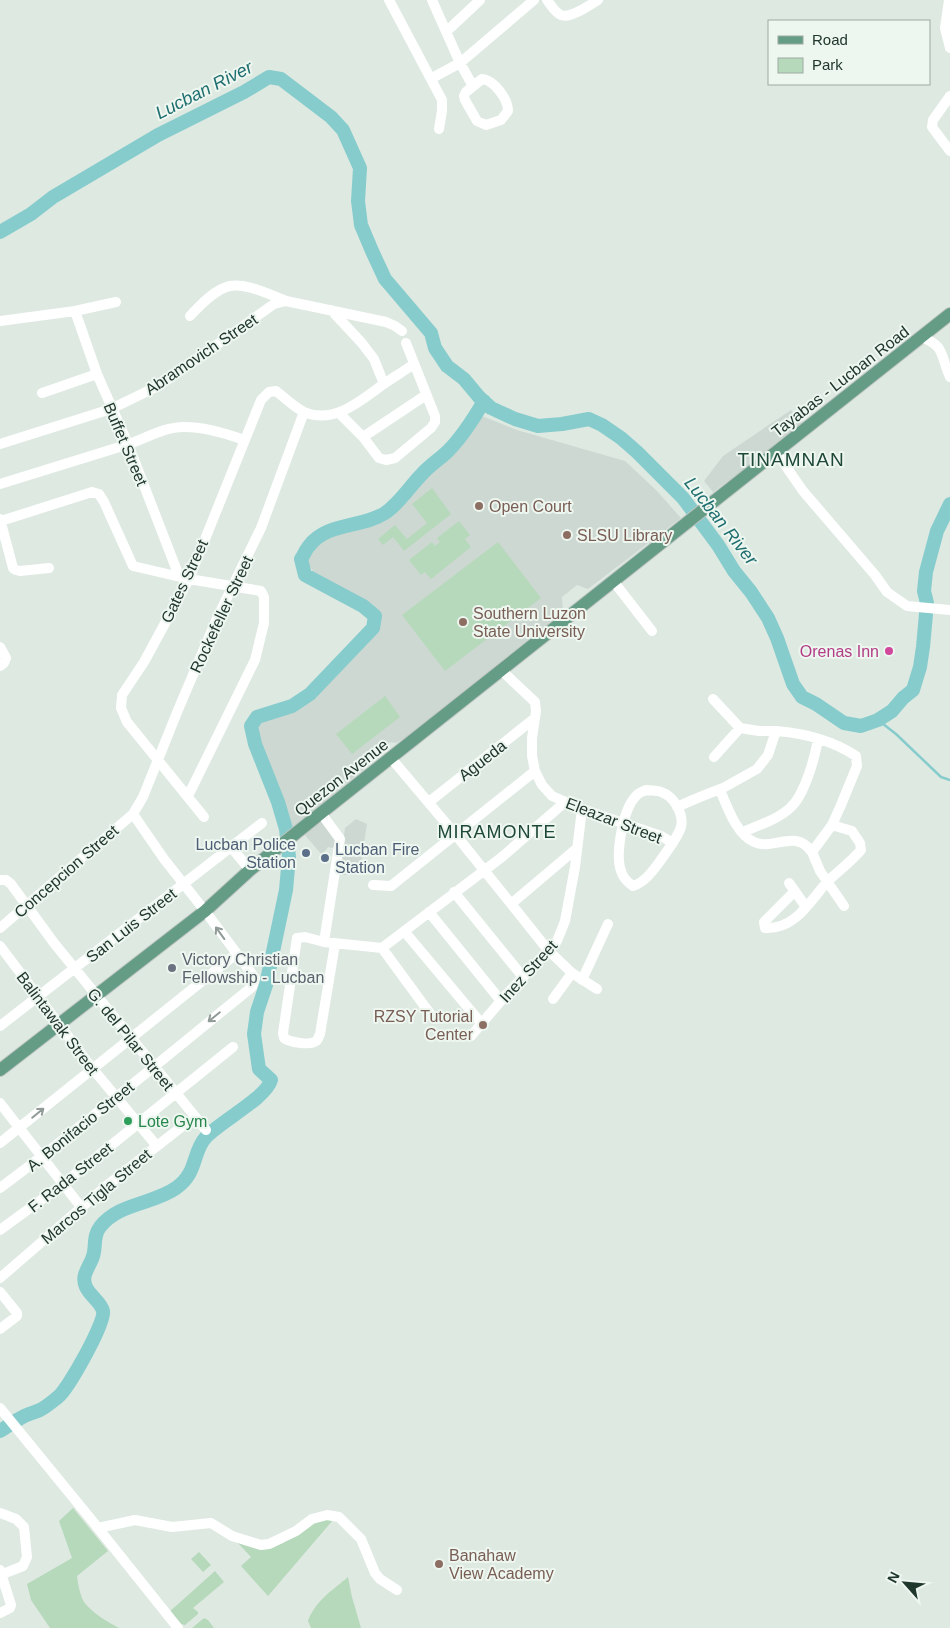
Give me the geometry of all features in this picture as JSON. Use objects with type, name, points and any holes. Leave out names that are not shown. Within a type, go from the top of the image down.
[{"type":"main road","name":"Tayabas - Lucban Road","points":[[703,510],[950,314]]},
{"type":"main road","name":"Quezon Avenue","points":[[0,1070],[205,911],[250,870],[703,510]]},
{"type":"street","points":[[389,0],[442,100],[439,129]]},
{"type":"street","points":[[432,0],[472,86]]},
{"type":"street","points":[[447,31],[480,0]]},
{"type":"street","points":[[432,78],[460,63],[534,0]]},
{"type":"street","points":[[547,0],[558,14],[563,16],[569,16],[598,0]]},
{"type":"street","points":[[949,0],[946,28],[950,48]]},
{"type":"street","points":[[482,79],[488,80],[493,84],[508,105],[508,111],[501,120],[486,125],[477,121],[465,100],[466,92],[472,86],[482,79]]},
{"type":"street","points":[[950,96],[933,120],[932,127],[950,151]]},
{"type":"street","points":[[190,316],[219,291],[231,286],[245,287],[286,301],[386,322],[402,331]]},
{"type":"street","name":"Abramovich Street","points":[[0,444],[111,409],[160,385],[274,304],[286,301]]},
{"type":"street","points":[[0,321],[75,311],[116,302]]},
{"type":"street","points":[[332,310],[374,359],[384,384]]},
{"type":"street","name":"Buffet Street","points":[[75,311],[111,409],[128,444],[184,577]]},
{"type":"street","points":[[921,337],[934,342],[941,350],[950,376]]},
{"type":"street","points":[[339,413],[379,458],[386,460],[395,458],[431,428],[435,422],[435,416],[406,343]]},
{"type":"street","points":[[304,412],[322,416],[339,413],[369,396],[414,364]]},
{"type":"street","points":[[42,392],[97,374]]},
{"type":"street","name":"Gates Street","points":[[204,817],[127,722],[121,708],[122,695],[144,662],[184,577],[261,400],[269,392],[276,391],[304,412]]},
{"type":"street","points":[[363,438],[426,395]]},
{"type":"street","name":"Rockefeller Street","points":[[133,814],[143,797],[218,616],[261,528],[304,412]]},
{"type":"street","points":[[0,484],[128,444],[161,431],[183,427],[220,432],[244,440]]},
{"type":"street","points":[[776,452],[803,491],[875,575],[887,592],[907,606],[950,610]]},
{"type":"street","points":[[49,568],[20,571],[13,568],[0,520],[92,492],[99,494],[104,502],[132,566],[261,591],[264,597],[264,623],[255,660],[188,796]]},
{"type":"street","points":[[614,582],[652,631]]},
{"type":"street","points":[[0,647],[6,658],[0,666]]},
{"type":"street","name":"Eleazar Street","points":[[501,670],[535,702],[532,756],[535,771],[542,786],[552,796],[565,802],[661,836],[673,843]]},
{"type":"street","points":[[713,700],[740,728],[759,731],[792,732],[818,739],[847,750],[856,756],[857,766],[832,825],[812,852]]},
{"type":"street","name":"Agueda","points":[[429,802],[535,718]]},
{"type":"street","points":[[714,756],[740,728]]},
{"type":"street","points":[[677,807],[720,790],[757,768],[768,756],[776,731]]},
{"type":"street","points":[[743,832],[792,806],[800,794],[812,765],[818,739]]},
{"type":"street","points":[[391,758],[429,802],[548,950],[572,973],[597,989]]},
{"type":"street","points":[[373,885],[391,886],[535,771]]},
{"type":"street","points":[[646,790],[662,792],[672,798],[677,807],[681,826],[673,843],[645,879],[633,886],[626,881],[620,870],[618,856],[629,805],[636,794],[646,790]]},
{"type":"street","points":[[720,790],[733,820],[752,841],[760,843],[792,840],[808,847],[812,852],[815,862],[844,906]]},
{"type":"street","points":[[321,813],[340,839],[329,943],[320,1034],[317,1041],[312,1044],[289,1042],[284,1038],[283,1033],[297,938],[305,937],[329,943],[382,948],[484,870],[565,802]]},
{"type":"street","name":"Inez Street","points":[[471,1036],[501,1000],[558,941],[565,921],[575,868],[582,809]]},
{"type":"street","points":[[0,1143],[236,954],[164,859],[133,814]]},
{"type":"street","name":"Concepcion Street","points":[[0,928],[133,814]]},
{"type":"street","name":"San Luis Street","points":[[0,1026],[262,823]]},
{"type":"street","points":[[806,908],[792,887],[764,922],[765,928],[785,925],[792,921],[806,908],[828,882],[861,850],[860,843],[852,831],[832,825]]},
{"type":"street","points":[[231,847],[250,870]]},
{"type":"street","points":[[511,904],[576,849]]},
{"type":"street","name":"G. del Pilar Street","points":[[0,880],[6,880],[11,884],[75,969],[206,1130]]},
{"type":"street","points":[[454,892],[524,977]]},
{"type":"street","points":[[429,912],[501,1000]]},
{"type":"street","points":[[582,980],[608,924]]},
{"type":"street","points":[[404,931],[481,1023]]},
{"type":"street","name":"Balintawak Street","points":[[0,946],[92,1068],[156,1145]]},
{"type":"street","points":[[382,948],[434,1019]]},
{"type":"street","name":"A. Bonifacio Street","points":[[2,1182],[42,1157],[252,987],[254,978],[236,954]]},
{"type":"street","points":[[554,999],[572,973]]},
{"type":"street","name":"F. Rada Street","points":[[0,1230],[63,1184],[233,1047]]},
{"type":"street","points":[[0,1103],[81,1207]]},
{"type":"street","name":"Marcos Tigla Street","points":[[0,1278],[81,1207],[194,1116]]},
{"type":"street","points":[[0,1292],[16,1311],[17,1316],[0,1329]]},
{"type":"street","points":[[0,1408],[178,1628]]},
{"type":"street","points":[[0,1513],[16,1520],[24,1528],[27,1548],[27,1557],[23,1566],[0,1573],[11,1605],[10,1608],[0,1613]]},
{"type":"street","points":[[98,1528],[135,1520],[172,1527],[211,1523],[232,1536],[261,1545],[269,1544],[296,1531],[312,1519],[327,1515],[339,1517],[361,1539],[375,1573],[380,1579],[397,1590]]},
{"type":"shaded area","points":[[791,410],[804,424],[713,492],[704,481],[723,456]]},
{"type":"shaded area","name":"Southern Luzon State University","points":[[482,416],[517,430],[625,461],[656,490],[681,518],[588,589],[577,585],[562,597],[563,612],[405,738],[396,743],[390,742],[371,759],[369,765],[289,830],[254,726],[259,719],[292,707],[310,694],[340,667],[375,628],[376,616],[365,605],[314,573],[305,559],[306,553],[327,535],[375,521],[392,511],[456,448]]},
{"type":"shaded area","points":[[356,819],[367,824],[359,875],[339,875],[345,828]]},
{"type":"shaded area","points":[[322,821],[337,839],[333,848],[328,847],[322,855],[304,834]]},
{"type":"green space","points":[[432,488],[451,514],[404,551],[393,537],[383,545],[378,539],[395,525],[407,539],[427,523],[412,504]]},
{"type":"green space","points":[[459,521],[470,535],[465,539],[471,547],[431,579],[425,572],[421,575],[409,560],[432,542],[435,546],[440,542],[437,538]]},
{"type":"green space","points":[[498,542],[541,598],[445,671],[402,615]]},
{"type":"green space","points":[[385,696],[400,717],[352,754],[336,734]]},
{"type":"green space","points":[[73,1508],[108,1551],[77,1576],[81,1596],[91,1610],[119,1628],[50,1628],[31,1600],[27,1584],[72,1558],[59,1521]]},
{"type":"green space","points":[[328,1518],[333,1520],[268,1596],[241,1566],[251,1557],[237,1542],[269,1549],[283,1543],[314,1521]]},
{"type":"green space","points":[[199,1552],[211,1565],[203,1572],[191,1559]]},
{"type":"green space","points":[[215,1571],[224,1582],[193,1608],[198,1614],[185,1625],[168,1613]]},
{"type":"green space","points":[[348,1577],[361,1628],[311,1628],[308,1621],[315,1608],[325,1596]]},
{"type":"green space","points":[[204,1618],[214,1628],[192,1628]]},
{"type":"waterway","name":"Lucban River","points":[[0,232],[31,214],[53,197],[158,135],[244,92],[269,77],[281,79],[331,117],[343,130],[360,168],[358,201],[361,225],[372,251],[385,279],[431,333],[435,348],[447,366],[464,379],[491,408],[515,419],[538,426],[589,419],[621,438],[637,452],[683,498],[751,592],[768,618],[793,684],[802,697],[844,723],[861,726],[878,720],[892,711],[913,690],[920,667],[923,647],[927,603],[924,591],[926,572],[937,531],[950,504]]},
{"type":"waterway","points":[[0,1431],[24,1416],[42,1409],[58,1397],[70,1382],[93,1341],[99,1328],[103,1311],[88,1290],[84,1279],[93,1255],[96,1235],[100,1227],[116,1213],[167,1193],[183,1182],[188,1176],[198,1149],[206,1137],[252,1102],[261,1094],[271,1080],[259,1069],[254,1034],[257,1012],[266,985],[286,890],[289,857],[286,829],[278,802],[255,744],[251,726],[257,717],[292,706],[310,694],[373,628],[375,616],[363,606],[305,575],[301,559],[316,538],[335,529],[376,518],[390,509],[425,471],[453,446],[468,427],[484,401]]},
{"type":"waterway","points":[[878,720],[896,734],[941,777],[950,780]]},
{"type":"place","name":"Open Court","points":[[479,506]]},
{"type":"place","name":"SLSU Library","points":[[567,535]]},
{"type":"place","name":"Southern Luzon State University","points":[[463,622]]},
{"type":"place","name":"Orenas Inn","points":[[889,651]]},
{"type":"place","name":"Lucban Police Station","points":[[306,853]]},
{"type":"place","name":"Lucban Fire Station","points":[[325,858]]},
{"type":"place","name":"Victory Christian Fellowship - Lucban","points":[[172,968]]},
{"type":"place","name":"RZSY Tutorial Center","points":[[483,1025]]},
{"type":"place","name":"Lote Gym","points":[[128,1121]]},
{"type":"place","name":"Banahaw View Academy","points":[[439,1564]]},
{"type":"district","name":"TINAMNAN","points":[[791,459]]},
{"type":"district","name":"MIRAMONTE","points":[[497,832]]}]
